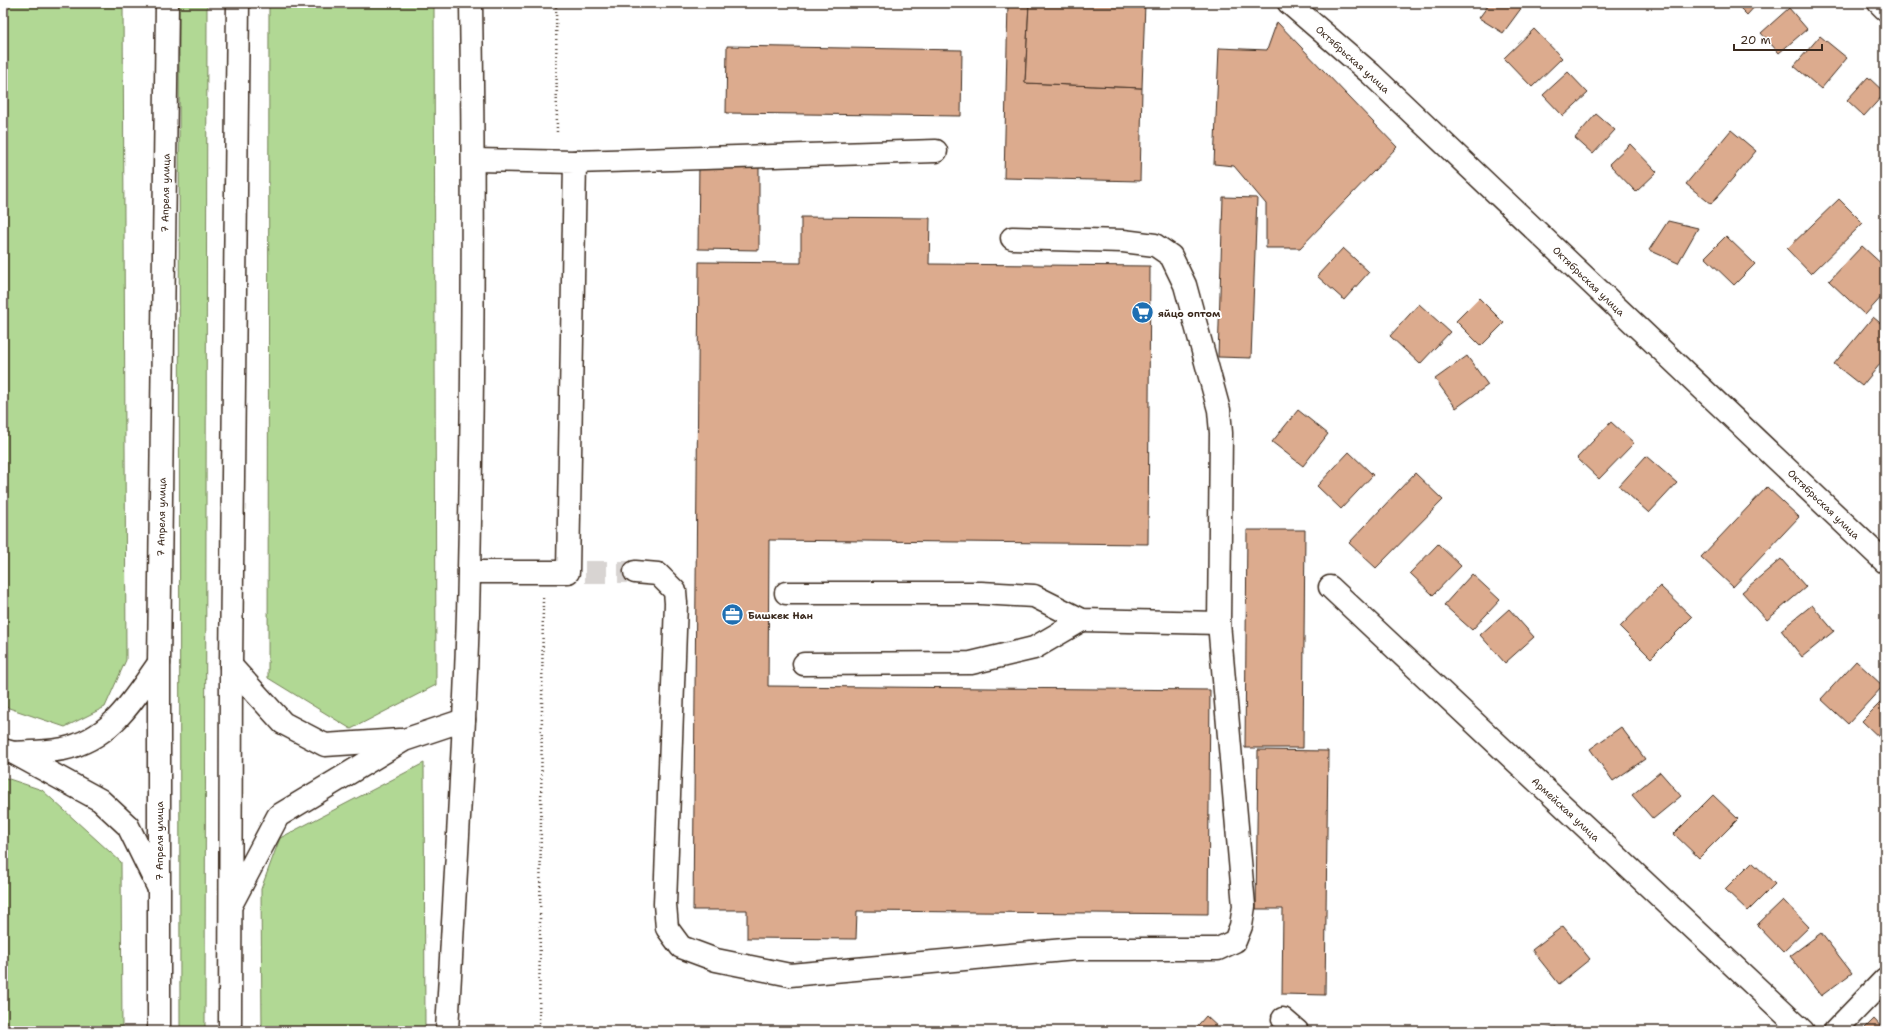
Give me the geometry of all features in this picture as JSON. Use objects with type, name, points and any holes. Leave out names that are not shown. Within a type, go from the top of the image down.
[{"type":"main road","name":"7 Апреля улица","points":[[159,1031],[159,663],[167,3]]},
{"type":"main road","points":[[230,1031],[231,666],[238,3]]},
{"type":"main road","points":[[447,1031],[464,720],[469,572],[474,160],[471,3]]},
{"type":"main road","name":"Октябрьская улица","points":[[1289,3],[1371,74],[1885,562]]},
{"type":"main road","points":[[1879,3],[1885,9]]},
{"type":"main road","points":[[474,160],[575,162],[936,151]]},
{"type":"main road","points":[[469,572],[576,572],[575,162]]},
{"type":"main road","points":[[635,572],[658,574],[675,591],[676,603],[665,904],[668,928],[681,947],[716,960],[790,976],[1075,949],[1218,949],[1235,941],[1241,926],[1244,906],[1219,623],[1221,433],[1219,410],[1185,285],[1171,256],[1155,245],[1123,240],[1012,238]]},
{"type":"main road","name":"Армейская улица","points":[[1330,587],[1803,1031]]},
{"type":"main road","points":[[786,593],[981,593],[1034,596],[1082,620],[1219,623]]},
{"type":"main road","points":[[804,664],[971,663],[1034,648],[1082,620]]},
{"type":"main road","points":[[9,751],[63,749],[94,739],[122,715],[159,663]]},
{"type":"main road","points":[[231,666],[283,723],[325,745],[404,740]]},
{"type":"main road","points":[[230,907],[278,816],[404,740],[464,720]]},
{"type":"main road","points":[[9,751],[100,800],[128,826],[160,891]]},
{"type":"main road","points":[[1835,1031],[1885,979]]},
{"type":"green space","points":[[3,3],[123,3],[126,660],[105,707],[65,727],[3,706]]},
{"type":"green space","points":[[179,3],[207,3],[205,1031],[180,1031]]},
{"type":"green space","points":[[269,3],[434,3],[436,685],[351,729],[268,678]]},
{"type":"green space","points":[[424,763],[425,1031],[262,1031],[261,889],[280,838]]},
{"type":"green space","points":[[3,777],[42,790],[121,862],[122,1031],[3,1031]]},
{"type":"building","points":[[1008,3],[1029,3],[1025,83],[1142,88],[1140,181],[1004,178]]},
{"type":"building","points":[[1029,3],[1145,3],[1142,88],[1025,83]]},
{"type":"building","points":[[1490,3],[1525,3],[1503,33],[1479,18]]},
{"type":"building","points":[[1735,3],[1758,3],[1747,15]]},
{"type":"building","points":[[1789,8],[1807,29],[1779,53],[1761,33]]},
{"type":"building","points":[[1277,22],[1397,147],[1300,248],[1266,248],[1266,204],[1234,166],[1214,164],[1219,48],[1267,50]]},
{"type":"building","points":[[1534,29],[1562,58],[1532,87],[1504,58]]},
{"type":"building","points":[[1820,36],[1847,58],[1821,89],[1794,66]]},
{"type":"building","points":[[727,46],[962,50],[961,116],[726,113]]},
{"type":"building","points":[[1568,72],[1588,93],[1563,116],[1543,95]]},
{"type":"building","points":[[1868,77],[1885,93],[1864,116],[1847,100]]},
{"type":"building","points":[[1596,114],[1615,130],[1593,154],[1575,138]]},
{"type":"building","points":[[1731,130],[1756,151],[1711,204],[1686,184]]},
{"type":"building","points":[[1630,144],[1657,172],[1636,192],[1609,164]]},
{"type":"building","points":[[699,160],[759,160],[759,250],[698,249]]},
{"type":"building","points":[[1223,197],[1257,198],[1251,358],[1218,357]]},
{"type":"building","points":[[1839,199],[1863,223],[1811,274],[1787,249]]},
{"type":"building","name":"Бишкек Нан","points":[[801,217],[930,218],[929,264],[1150,266],[1148,544],[769,540],[768,686],[1210,690],[1208,914],[857,911],[856,939],[747,938],[747,910],[693,910],[699,262],[801,263]]},
{"type":"building","points":[[1668,221],[1698,228],[1678,263],[1649,250]]},
{"type":"building","points":[[1726,236],[1755,264],[1734,285],[1705,257]]},
{"type":"building","points":[[1862,246],[1885,267],[1885,293],[1865,315],[1829,281]]},
{"type":"building","points":[[1343,248],[1369,272],[1344,300],[1317,276]]},
{"type":"building","points":[[1479,298],[1504,323],[1481,346],[1456,321]]},
{"type":"building","points":[[1419,304],[1450,332],[1420,364],[1390,336]]},
{"type":"building","points":[[1873,317],[1885,327],[1885,358],[1862,386],[1834,364]]},
{"type":"building","points":[[1467,356],[1488,385],[1456,408],[1435,379]]},
{"type":"building","points":[[1298,410],[1328,434],[1303,466],[1272,442]]},
{"type":"building","points":[[1611,422],[1634,443],[1599,479],[1577,458]]},
{"type":"building","points":[[1349,452],[1373,475],[1341,509],[1317,486]]},
{"type":"building","points":[[1646,456],[1677,483],[1649,513],[1619,486]]},
{"type":"building","points":[[1415,473],[1443,500],[1376,568],[1349,543]]},
{"type":"building","points":[[1767,487],[1799,517],[1733,587],[1701,557]]},
{"type":"building","points":[[1247,530],[1305,530],[1303,748],[1245,748]]},
{"type":"building","points":[[1438,544],[1461,566],[1433,595],[1410,573]]},
{"type":"building","points":[[1781,559],[1806,587],[1767,620],[1742,592]]},
{"type":"building","points":[[1472,574],[1500,600],[1472,630],[1444,605]]},
{"type":"building","points":[[1660,586],[1692,617],[1651,658],[1620,627]]},
{"type":"building","points":[[1812,605],[1834,631],[1802,657],[1781,630]]},
{"type":"building","points":[[1509,609],[1534,637],[1505,663],[1480,635]]},
{"type":"building","points":[[1856,661],[1883,686],[1848,724],[1821,699]]},
{"type":"building","points":[[1885,698],[1885,743],[1862,721]]},
{"type":"building","points":[[1621,727],[1645,759],[1613,781],[1590,749]]},
{"type":"building","points":[[1258,750],[1328,751],[1325,995],[1282,994],[1283,909],[1256,909]]},
{"type":"building","points":[[1660,772],[1681,796],[1653,819],[1632,795]]},
{"type":"building","points":[[1713,795],[1738,819],[1699,858],[1674,834]]},
{"type":"building","points":[[1752,862],[1775,884],[1748,911],[1725,889]]},
{"type":"building","points":[[1783,900],[1809,927],[1783,952],[1757,925]]},
{"type":"building","points":[[1563,926],[1590,959],[1559,984],[1532,950]]},
{"type":"building","points":[[1821,933],[1852,973],[1821,996],[1790,956]]},
{"type":"building","points":[[1206,1016],[1221,1030],[1220,1031],[1193,1031]]},
{"type":"building","points":[[1874,1019],[1885,1031],[1862,1031]]},
{"type":"building","points":[[1556,1027],[1557,1031],[1539,1031]]},
{"type":"tunnel","points":[[585,572],[635,572]]},
{"type":"place","name":"яйцо оптом","points":[[1142,313]]},
{"type":"place","name":"Бишкек Нан","points":[[732,615]]}]
